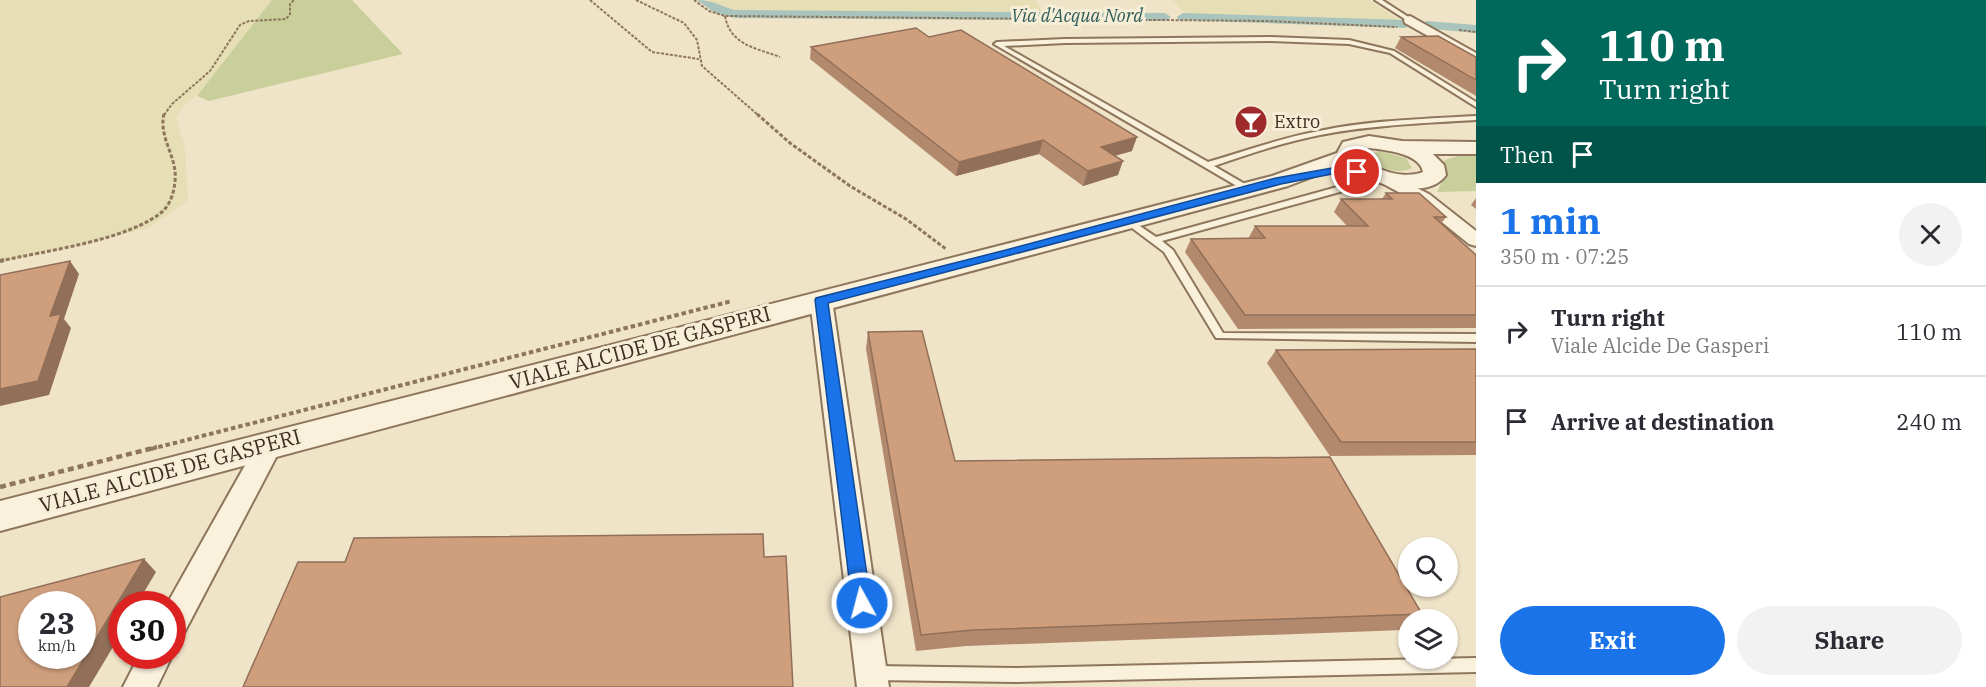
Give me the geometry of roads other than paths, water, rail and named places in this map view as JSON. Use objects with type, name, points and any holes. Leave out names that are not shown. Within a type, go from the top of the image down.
[{"type":"street","points":[[1416,24],[1476,59]]},
{"type":"street","name":"VIALE ALCIDE DE GASPERI","points":[[1280,181],[1348,156],[1347,151],[1350,146],[1358,143],[1369,142],[1397,146]]},
{"type":"street","points":[[1397,146],[1469,148]]},
{"type":"street","points":[[1397,146],[1427,171],[1443,212]]},
{"type":"street","points":[[1427,171],[1441,154],[1469,148]]},
{"type":"street","points":[[1348,156],[1374,178],[1408,189],[1443,212],[1476,240]]},
{"type":"street","name":"VIALE ALCIDE DE GASPERI","points":[[0,516],[1280,181],[1332,171],[1399,180],[1427,171]]},
{"type":"street","points":[[821,300],[872,680]]},
{"type":"street","points":[[186,599],[270,444]]},
{"type":"street","points":[[139,687],[149,669]]},
{"type":"lane","points":[[1378,0],[1416,24]]},
{"type":"lane","points":[[1247,189],[997,44],[1065,40],[1271,39],[1349,42],[1392,52],[1476,105]]},
{"type":"lane","points":[[1207,165],[1284,141],[1332,130],[1374,124],[1476,118]]},
{"type":"lane","points":[[1156,240],[1374,178]]},
{"type":"lane","points":[[1128,222],[1168,250],[1220,336],[1476,338]]},
{"type":"lane","points":[[872,680],[1476,665]]},
{"type":"waterway","name":"Via d'Acqua Nord","points":[[703,0],[719,10],[735,14],[1165,17]]},
{"type":"waterway","name":"Via d'Acqua Nord","points":[[1183,17],[1405,24]]},
{"type":"waterway","name":"Via d'Acqua Nord","points":[[1427,25],[1476,29]]},
{"type":"place","name":"Extro","points":[[1251,122]]}]
